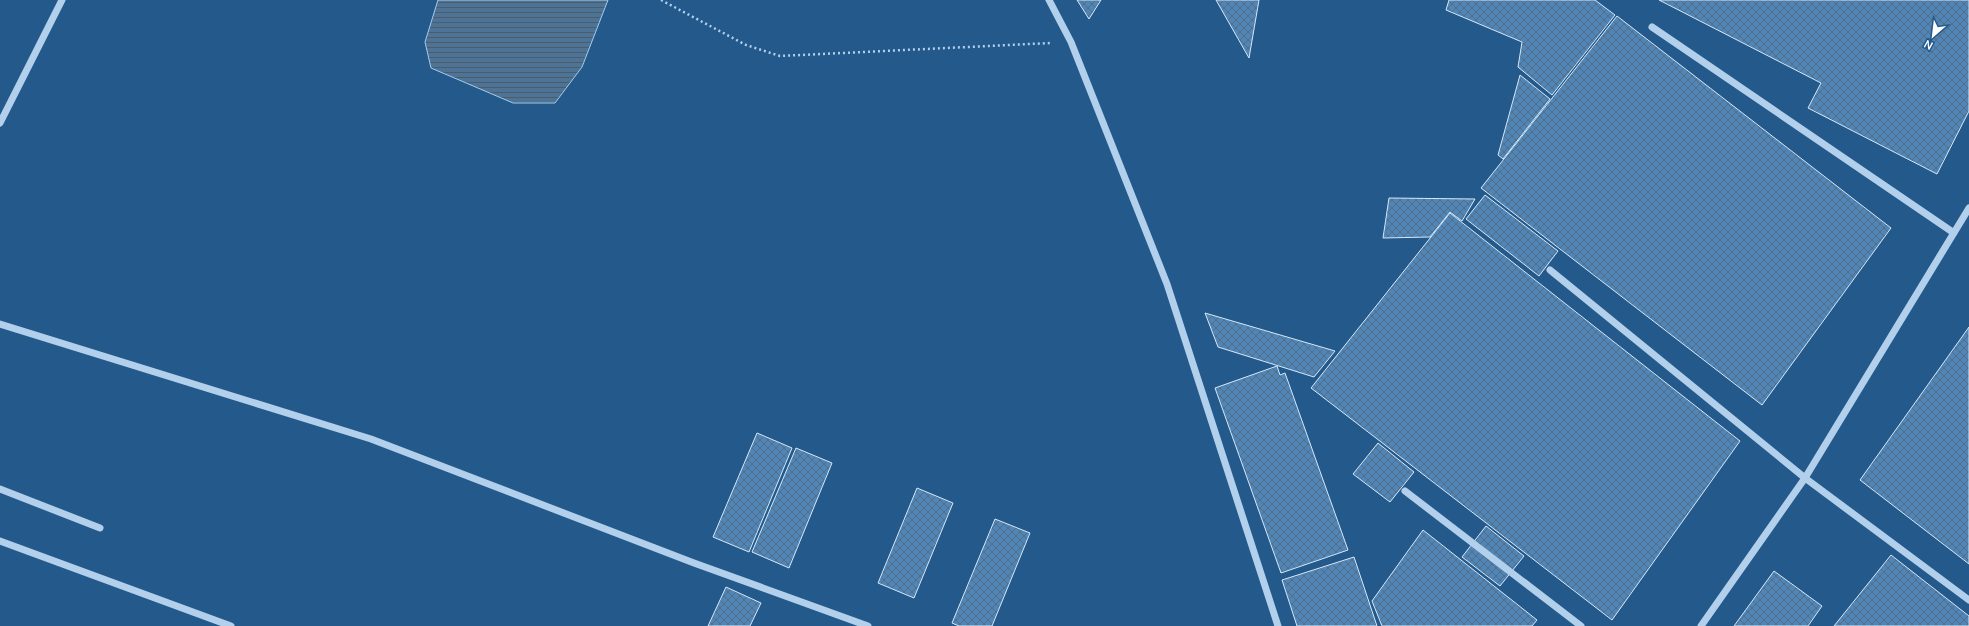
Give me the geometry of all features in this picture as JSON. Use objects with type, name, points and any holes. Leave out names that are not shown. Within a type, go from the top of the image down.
[{"type":"street","points":[[0,123],[62,0]]},
{"type":"street","points":[[1049,0],[1071,42],[1167,284],[1278,626]]},
{"type":"street","points":[[1652,27],[1954,233]]},
{"type":"street","points":[[1701,626],[1805,478],[1969,208]]},
{"type":"street","points":[[1550,270],[1805,478],[1969,600]]},
{"type":"street","points":[[0,324],[371,439],[694,564],[868,626]]},
{"type":"street","points":[[0,489],[100,528]]},
{"type":"street","points":[[1405,491],[1581,626]]},
{"type":"street","points":[[0,541],[231,626]]},
{"type":"path","points":[[661,0],[746,45],[780,56],[1071,42]]},
{"type":"water","points":[[438,0],[608,0],[582,67],[555,103],[513,103],[431,68],[425,42]]},
{"type":"building","points":[[1077,0],[1101,0],[1089,19]]},
{"type":"building","points":[[1216,0],[1259,0],[1249,58]]},
{"type":"building","points":[[1449,0],[1595,0],[1615,15],[1552,95],[1518,67],[1522,42],[1446,10]]},
{"type":"building","points":[[1659,0],[1969,0],[1969,111],[1937,174],[1808,108],[1821,83]]},
{"type":"building","points":[[1617,16],[1891,228],[1762,405],[1481,188]]},
{"type":"building","points":[[1520,75],[1550,99],[1503,159],[1498,155]]},
{"type":"building","points":[[1485,195],[1558,251],[1539,276],[1466,219]]},
{"type":"building","points":[[1389,198],[1475,199],[1462,221],[1450,212],[1430,237],[1383,238]]},
{"type":"building","points":[[1450,213],[1740,441],[1612,620],[1311,388]]},
{"type":"building","points":[[1205,313],[1335,351],[1314,377],[1218,347]]},
{"type":"building","points":[[1969,327],[1969,564],[1860,480]]},
{"type":"building","points":[[1277,366],[1280,375],[1285,373],[1348,550],[1281,573],[1215,388]]},
{"type":"building","points":[[757,433],[792,448],[749,552],[713,537]]},
{"type":"building","points":[[1378,443],[1414,472],[1390,502],[1353,474]]},
{"type":"building","points":[[796,448],[832,463],[789,568],[752,552]]},
{"type":"building","points":[[917,488],[953,503],[914,598],[878,583]]},
{"type":"building","points":[[995,519],[1030,533],[992,626],[959,626],[952,623]]},
{"type":"building","points":[[1486,526],[1524,556],[1500,586],[1462,557]]},
{"type":"building","points":[[1423,530],[1537,620],[1532,626],[1382,626],[1372,601]]},
{"type":"building","points":[[1891,555],[1969,616],[1969,626],[1834,626]]},
{"type":"building","points":[[1354,557],[1377,626],[1297,626],[1282,580]]},
{"type":"building","points":[[1774,571],[1822,606],[1808,626],[1734,626]]},
{"type":"building","points":[[726,587],[761,603],[750,626],[708,626]]}]
